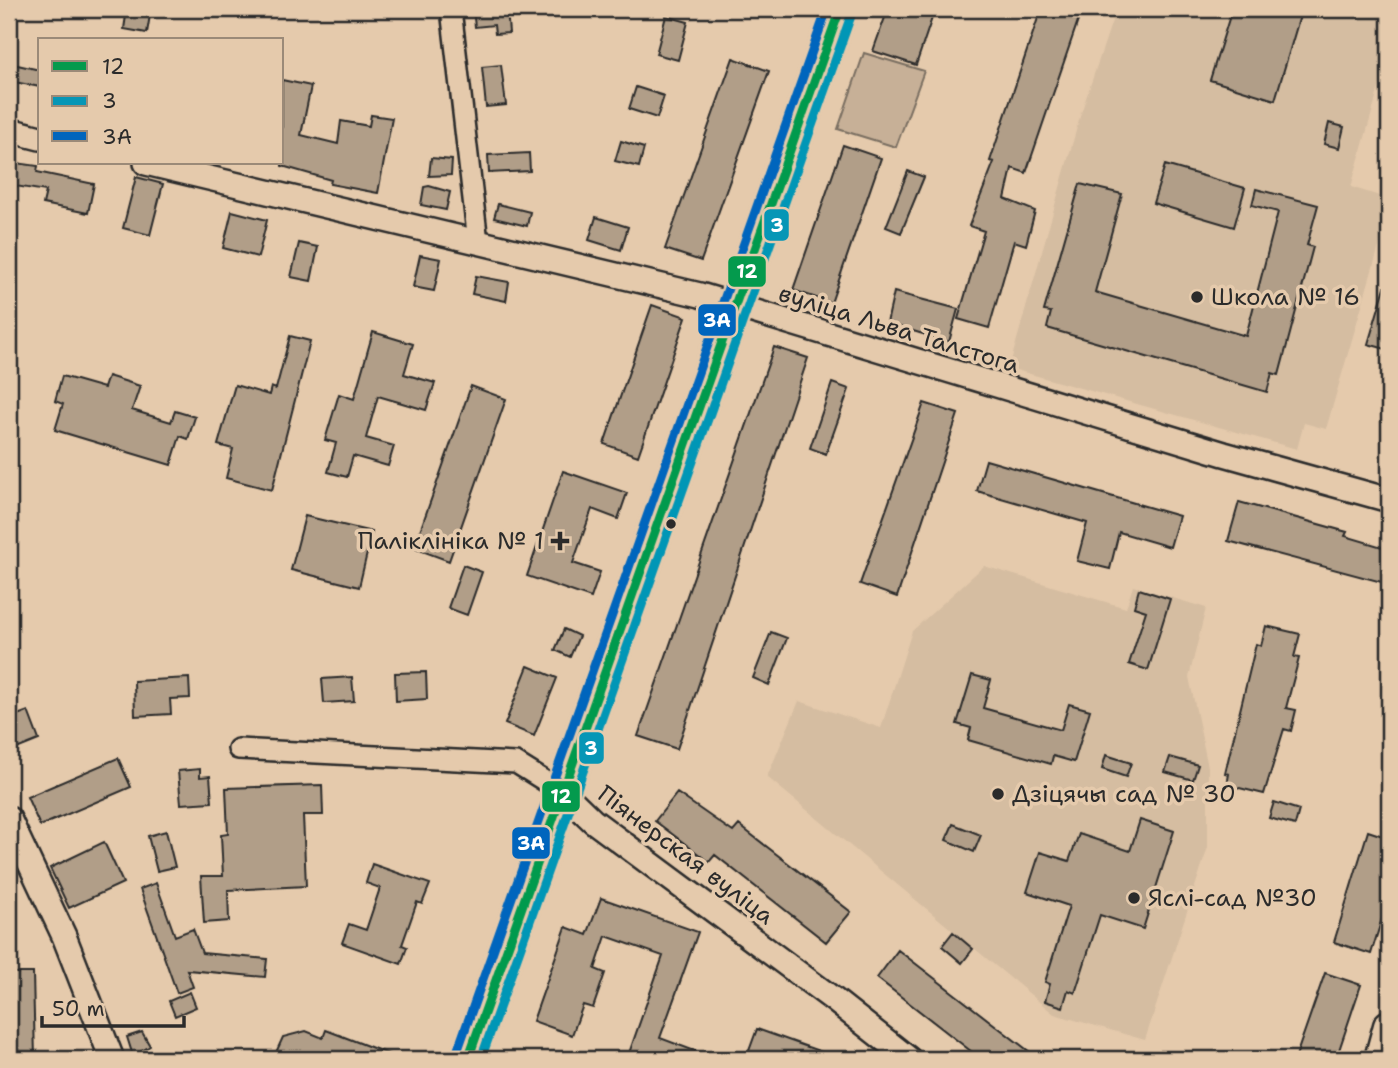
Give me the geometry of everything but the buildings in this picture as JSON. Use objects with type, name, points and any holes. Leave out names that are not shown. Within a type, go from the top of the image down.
[{"type":"main road","points":[[1380,1059],[1389,1026]]},
{"type":"street","points":[[451,9],[478,242]]},
{"type":"street","points":[[468,1059],[840,9]]},
{"type":"street","points":[[9,130],[38,137]]},
{"type":"street","name":"вуліца Льва Талстога","points":[[150,164],[736,306],[1389,500]]},
{"type":"street","name":"Піянерская вуліца","points":[[238,749],[516,763],[564,793],[593,821],[834,999],[909,1059]]},
{"type":"street","points":[[10,823],[64,936],[112,1059]]},
{"type":"shaded area","name":"Школа № 16","points":[[1116,9],[1389,9],[1389,52],[1351,187],[1389,199],[1389,212],[1326,429],[1304,423],[1297,449],[1009,368],[1081,113]]},
{"type":"shaded area","points":[[864,53],[924,71],[896,147],[838,129]]},
{"type":"shaded area","name":"Дзіцячы сад № 30","points":[[984,566],[1126,608],[1133,586],[1206,608],[1189,677],[1208,767],[1208,847],[1145,1040],[1054,1014],[767,777],[799,701],[881,728],[912,631]]},
{"type":"transit line","name":"3А","points":[[456,1055],[827,9]]},
{"type":"transit line","name":"12","points":[[468,1059],[840,9]]},
{"type":"transit line","name":"3","points":[[481,1059],[852,13]]},
{"type":"place","name":"Школа № 16","points":[[1197,297]]},
{"type":"place","name":"Паліклініка № 1","points":[[560,541]]},
{"type":"place","name":"Дзіцячы сад № 30","points":[[998,794]]},
{"type":"place","name":"Яслі-сад №30","points":[[1134,898]]}]
